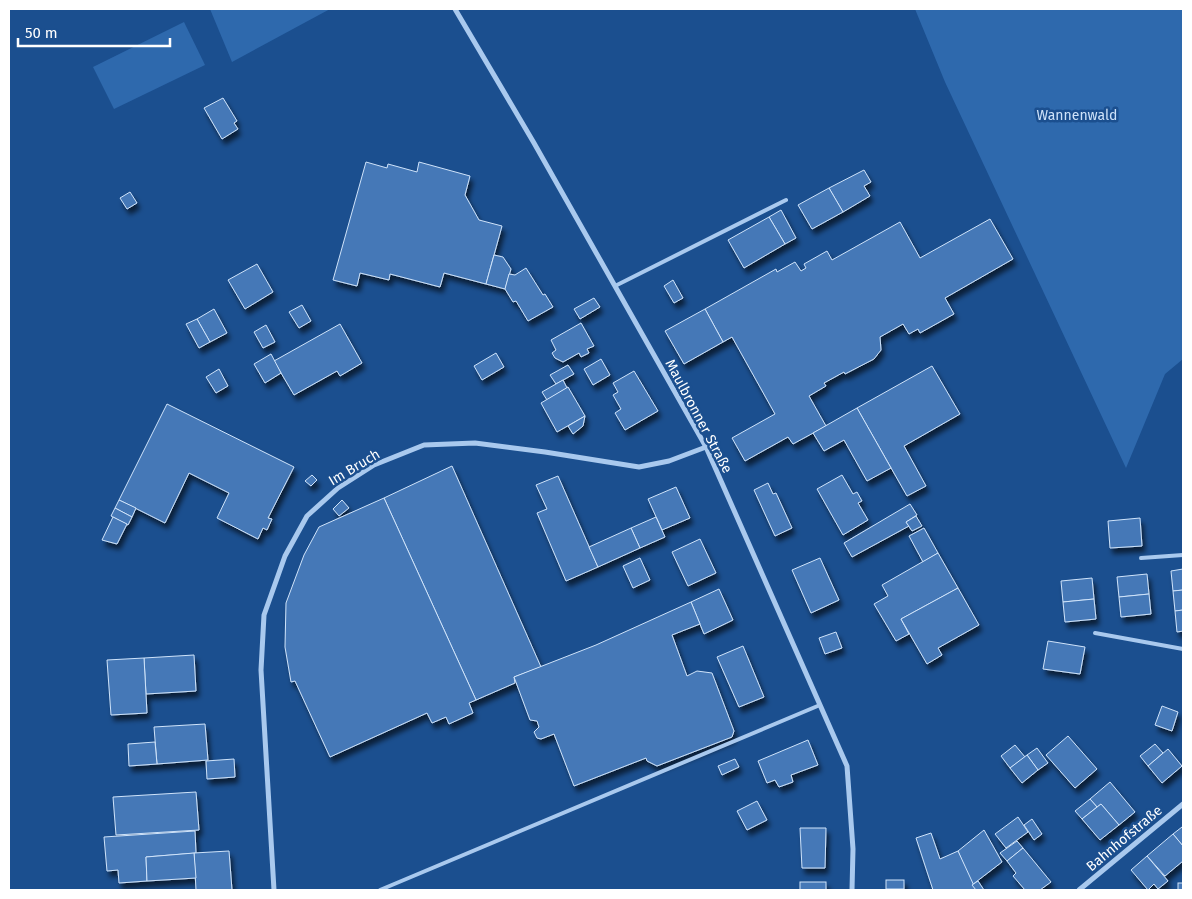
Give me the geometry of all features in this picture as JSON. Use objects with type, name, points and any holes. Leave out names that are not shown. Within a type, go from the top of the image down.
[{"type":"street","name":"Maulbronner Straße","points":[[455,9],[706,447],[847,766],[853,848],[852,890]]},
{"type":"street","name":"Im Bruch","points":[[274,890],[261,670],[264,615],[285,556],[307,516],[338,488],[374,465],[424,445],[475,443],[545,452],[639,468],[669,461],[706,447]]},
{"type":"street","name":"Bahnhofstraße","points":[[1079,890],[1183,804]]},
{"type":"lane","points":[[615,286],[786,200]]},
{"type":"lane","points":[[1141,558],[1183,555]]},
{"type":"lane","points":[[1095,633],[1183,649]]},
{"type":"lane","points":[[380,890],[820,705]]},
{"type":"green space","points":[[210,9],[330,9],[232,62]]},
{"type":"green space","name":"Wannenwald","points":[[915,9],[1183,9],[1183,359],[1165,374],[1126,468],[945,82]]},
{"type":"green space","points":[[184,22],[205,65],[114,109],[93,67]]},
{"type":"building","points":[[223,98],[237,121],[234,123],[238,129],[222,139],[204,108]]},
{"type":"building","points":[[366,162],[387,168],[388,164],[417,172],[419,162],[470,176],[465,195],[479,220],[502,226],[486,284],[444,273],[440,287],[390,274],[389,280],[360,273],[357,286],[333,280]]},
{"type":"building","points":[[864,170],[871,182],[864,186],[870,196],[843,212],[829,188]]},
{"type":"building","points":[[829,188],[843,212],[812,229],[798,205]]},
{"type":"building","points":[[130,192],[137,203],[127,209],[120,198]]},
{"type":"building","points":[[781,210],[796,238],[785,244],[769,217]]},
{"type":"building","points":[[769,217],[785,244],[744,268],[728,240]]},
{"type":"building","points":[[990,219],[1013,259],[945,298],[954,314],[920,333],[918,329],[909,334],[903,324],[880,337],[881,350],[874,359],[824,383],[826,386],[809,396],[826,426],[793,444],[788,437],[745,461],[732,438],[775,414],[732,337],[723,342],[705,309],[776,269],[777,272],[795,262],[801,271],[806,268],[804,264],[827,251],[832,260],[900,222],[920,258]]},
{"type":"building","points":[[494,255],[503,257],[511,269],[505,289],[486,284]]},
{"type":"building","points":[[257,264],[273,292],[245,309],[228,280]]},
{"type":"building","points":[[526,268],[553,307],[528,321],[516,301],[513,302],[505,289],[509,274],[515,275]]},
{"type":"building","points":[[673,280],[683,298],[674,303],[664,286]]},
{"type":"building","points":[[594,298],[600,307],[580,319],[574,309]]},
{"type":"building","points":[[302,305],[311,321],[299,328],[289,312]]},
{"type":"building","points":[[214,309],[227,333],[210,342],[197,319]]},
{"type":"building","points":[[705,309],[723,342],[684,364],[665,331]]},
{"type":"building","points":[[197,319],[210,342],[199,348],[186,324]]},
{"type":"building","points":[[581,323],[594,346],[587,349],[589,353],[581,357],[579,353],[563,362],[555,358],[552,353],[556,350],[551,340]]},
{"type":"building","points":[[340,324],[362,363],[340,376],[337,371],[294,395],[274,361]]},
{"type":"building","points":[[266,325],[275,342],[263,348],[254,332]]},
{"type":"building","points":[[496,353],[504,367],[482,380],[474,366]]},
{"type":"building","points":[[271,354],[281,373],[265,383],[254,364]]},
{"type":"building","points":[[601,359],[610,375],[593,385],[584,369]]},
{"type":"building","points":[[568,365],[574,374],[556,384],[550,375]]},
{"type":"building","points":[[932,366],[960,414],[904,446],[926,486],[907,496],[857,408]]},
{"type":"building","points":[[219,369],[228,386],[216,393],[206,377]]},
{"type":"building","points":[[634,371],[658,411],[625,430],[615,413],[621,409],[613,395],[618,392],[613,383]]},
{"type":"building","points":[[563,380],[567,388],[547,400],[542,392]]},
{"type":"building","points":[[568,387],[585,416],[557,432],[541,403]]},
{"type":"building","points":[[167,404],[294,467],[268,518],[272,519],[267,530],[263,528],[258,539],[217,518],[229,493],[189,473],[165,523],[119,500]]},
{"type":"building","points":[[857,408],[891,468],[867,481],[844,440],[824,451],[813,433]]},
{"type":"building","points":[[585,416],[583,426],[573,434],[568,426]]},
{"type":"building","points":[[452,466],[541,667],[514,677],[515,683],[476,700],[384,498]]},
{"type":"building","points":[[312,475],[317,480],[311,486],[305,481]]},
{"type":"building","points":[[842,475],[853,494],[857,492],[862,501],[858,503],[868,520],[843,535],[817,489]]},
{"type":"building","points":[[558,476],[598,567],[566,581],[537,513],[547,509],[536,485]]},
{"type":"building","points":[[768,483],[773,494],[776,493],[792,528],[775,536],[754,490]]},
{"type":"building","points":[[676,487],[690,518],[662,530],[648,499]]},
{"type":"building","points":[[384,498],[476,700],[469,703],[473,713],[449,724],[446,717],[432,723],[427,713],[330,757],[295,681],[291,682],[285,647],[286,603],[304,555],[319,527]]},
{"type":"building","points":[[119,500],[136,508],[132,517],[115,508]]},
{"type":"building","points":[[342,500],[349,508],[339,516],[333,509]]},
{"type":"building","points":[[910,504],[917,515],[906,522],[909,526],[852,557],[844,543]]},
{"type":"building","points":[[115,508],[132,517],[128,525],[111,516]]},
{"type":"building","points":[[916,516],[922,526],[912,531],[906,522]]},
{"type":"building","points":[[113,517],[127,524],[117,544],[102,540]]},
{"type":"building","points":[[656,517],[665,537],[640,548],[631,528]]},
{"type":"building","points":[[1140,518],[1142,546],[1110,548],[1108,521]]},
{"type":"building","points":[[631,528],[640,548],[598,567],[589,547]]},
{"type":"building","points":[[924,528],[938,553],[923,562],[909,536]]},
{"type":"building","points":[[700,539],[716,573],[688,586],[672,552]]},
{"type":"building","points":[[938,553],[958,588],[901,619],[909,634],[896,641],[874,604],[888,596],[882,585]]},
{"type":"building","points":[[640,558],[650,580],[633,588],[623,566]]},
{"type":"building","points":[[820,558],[839,600],[811,613],[792,570]]},
{"type":"building","points":[[1183,569],[1183,590],[1173,591],[1171,571]]},
{"type":"building","points":[[1147,574],[1149,594],[1119,597],[1117,577]]},
{"type":"building","points":[[1092,578],[1094,599],[1063,602],[1061,581]]},
{"type":"building","points":[[958,588],[979,625],[938,648],[942,655],[927,664],[901,619]]},
{"type":"building","points":[[719,589],[733,620],[704,634],[691,602]]},
{"type":"building","points":[[1183,590],[1183,610],[1175,611],[1173,591]]},
{"type":"building","points":[[1149,594],[1151,614],[1121,617],[1119,597]]},
{"type":"building","points":[[1094,599],[1096,619],[1065,622],[1063,602]]},
{"type":"building","points":[[691,602],[700,624],[672,635],[687,676],[697,671],[712,673],[734,731],[732,737],[657,766],[647,761],[646,758],[574,786],[554,734],[541,739],[537,738],[534,732],[539,727],[537,721],[530,720],[514,677],[596,645]]},
{"type":"building","points":[[1183,610],[1183,631],[1177,632],[1175,611]]},
{"type":"building","points":[[836,632],[842,648],[825,654],[819,638]]},
{"type":"building","points":[[1048,641],[1085,647],[1080,674],[1043,669]]},
{"type":"building","points":[[743,646],[764,697],[739,707],[717,657]]},
{"type":"building","points":[[194,655],[196,691],[146,694],[144,658]]},
{"type":"building","points":[[144,658],[147,713],[111,715],[107,660]]},
{"type":"building","points":[[1162,706],[1178,712],[1172,731],[1155,725]]},
{"type":"building","points":[[205,724],[208,760],[157,764],[154,727]]},
{"type":"building","points":[[1068,736],[1097,769],[1075,788],[1046,755]]},
{"type":"building","points":[[808,740],[818,765],[791,775],[793,782],[779,787],[775,780],[767,783],[758,761]]},
{"type":"building","points":[[155,742],[157,764],[129,766],[128,744]]},
{"type":"building","points":[[1155,744],[1163,753],[1148,766],[1140,756]]},
{"type":"building","points":[[1015,745],[1025,757],[1010,768],[1001,756]]},
{"type":"building","points":[[1037,748],[1048,763],[1038,770],[1027,755]]},
{"type":"building","points":[[1168,749],[1182,766],[1162,783],[1148,766]]},
{"type":"building","points":[[1027,755],[1038,770],[1022,783],[1010,768]]},
{"type":"building","points":[[234,759],[235,777],[207,779],[206,761]]},
{"type":"building","points":[[735,759],[739,767],[722,775],[718,766]]},
{"type":"building","points":[[1110,782],[1135,812],[1119,825],[1101,804],[1097,807],[1090,799]]},
{"type":"building","points":[[196,792],[199,830],[116,835],[113,797]]},
{"type":"building","points":[[1090,799],[1097,807],[1082,819],[1075,811]]},
{"type":"building","points":[[757,801],[767,820],[747,830],[737,811]]},
{"type":"building","points":[[1101,804],[1119,825],[1100,840],[1082,819]]},
{"type":"building","points":[[1018,817],[1028,832],[1006,848],[995,834]]},
{"type":"building","points":[[1032,819],[1042,834],[1034,840],[1024,825]]},
{"type":"building","points":[[1182,827],[1183,829],[1183,846],[1173,834]]},
{"type":"building","points":[[800,828],[826,828],[825,868],[802,868]]},
{"type":"building","points":[[984,830],[1002,862],[972,885],[958,851]]},
{"type":"building","points":[[195,831],[196,853],[146,857],[147,881],[119,883],[118,870],[107,871],[104,837]]},
{"type":"building","points":[[931,833],[940,859],[958,851],[976,890],[933,890],[916,838]]},
{"type":"building","points":[[1173,834],[1183,846],[1183,861],[1165,876],[1147,856]]},
{"type":"building","points":[[1017,841],[1023,848],[1007,861],[1000,853]]},
{"type":"building","points":[[1023,848],[1051,882],[1040,890],[1025,890],[1013,876],[1016,873],[1007,861]]},
{"type":"building","points":[[229,851],[232,890],[196,890],[194,853]]},
{"type":"building","points":[[194,853],[196,878],[147,881],[146,857]]},
{"type":"building","points":[[1147,856],[1168,881],[1158,889],[1154,884],[1148,890],[1131,870]]},
{"type":"building","points":[[886,880],[904,880],[904,889],[886,889]]},
{"type":"building","points":[[978,881],[984,890],[976,890],[972,885]]},
{"type":"building","points":[[800,882],[826,882],[826,890],[800,890]]},
{"type":"building","points":[[1178,883],[1183,883],[1183,890],[1178,890]]}]
